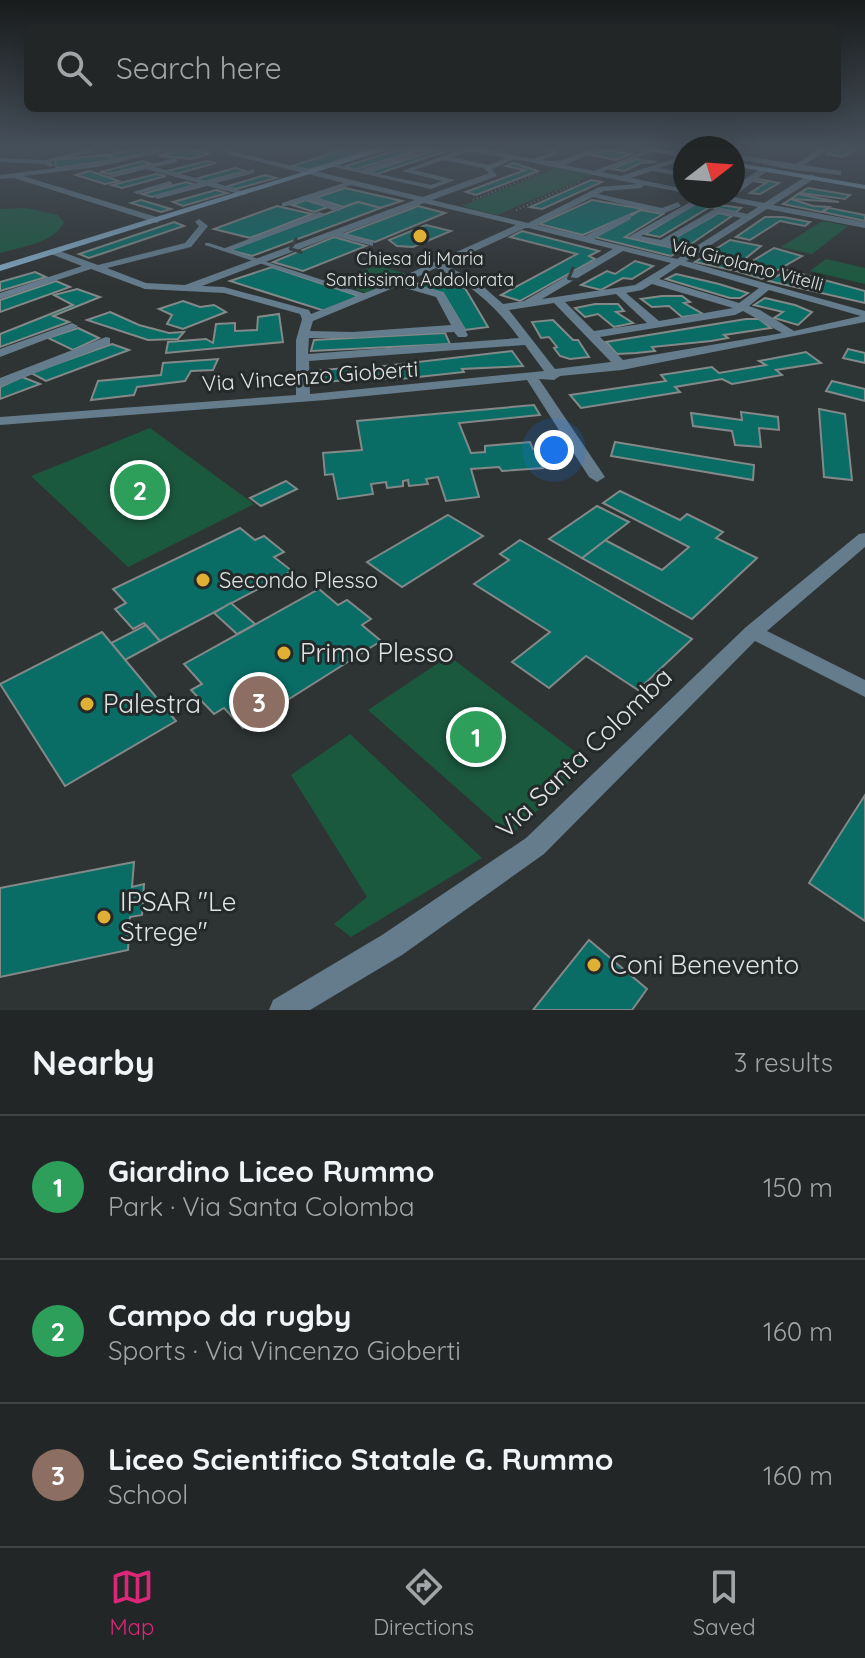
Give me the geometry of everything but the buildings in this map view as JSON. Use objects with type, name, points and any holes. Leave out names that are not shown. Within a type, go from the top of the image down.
[{"type":"main road","points":[[0,268],[244,193]]},
{"type":"street","points":[[70,193],[157,220]]},
{"type":"street","points":[[157,197],[171,193]]},
{"type":"street","points":[[285,205],[321,193]]},
{"type":"street","name":"Via Girolamo Vitelli","points":[[392,193],[675,261],[865,316]]},
{"type":"street","points":[[184,289],[440,193]]},
{"type":"street","points":[[308,319],[398,283],[595,193]]},
{"type":"street","points":[[500,308],[620,293],[650,280],[675,261],[785,193]]},
{"type":"street","points":[[588,197],[663,211],[673,206]]},
{"type":"street","points":[[307,198],[337,209]]},
{"type":"street","points":[[745,201],[865,225]]},
{"type":"street","points":[[685,208],[633,237],[694,250]]},
{"type":"street","points":[[662,243],[718,210],[748,217]]},
{"type":"street","points":[[225,250],[322,214]]},
{"type":"street","points":[[585,240],[628,217]]},
{"type":"street","points":[[180,230],[202,233]]},
{"type":"street","points":[[0,296],[95,267],[188,245],[202,233]]},
{"type":"street","points":[[333,233],[370,244]]},
{"type":"street","points":[[527,305],[532,299],[620,249]]},
{"type":"street","points":[[54,252],[145,286],[247,295],[305,312],[308,319],[304,334],[303,396]]},
{"type":"street","points":[[138,256],[159,266]]},
{"type":"street","points":[[437,265],[471,279],[500,308],[554,376]]},
{"type":"street","points":[[650,280],[740,307],[792,334]]},
{"type":"street","points":[[398,283],[440,295],[469,346]]},
{"type":"street","points":[[591,335],[721,316],[735,312],[767,287]]},
{"type":"street","points":[[620,293],[657,325]]},
{"type":"street","points":[[558,301],[622,366]]},
{"type":"street","name":"Via Vincenzo Gioberti","points":[[0,421],[554,376],[792,334],[865,316]]},
{"type":"street","points":[[0,353],[72,326]]},
{"type":"street","points":[[304,334],[353,335],[459,328]]},
{"type":"street","points":[[45,336],[77,352]]},
{"type":"street","points":[[0,383],[106,341]]},
{"type":"street","points":[[304,358],[527,341]]},
{"type":"street","points":[[532,378],[597,477]]},
{"type":"street","name":"Via Santa Colomba","points":[[283,1010],[392,945],[535,846],[753,632],[865,538]]},
{"type":"street","points":[[753,632],[865,689]]},
{"type":"lane","points":[[202,233],[225,250],[368,296]]},
{"type":"path","points":[[473,200],[490,193]]},
{"type":"path","points":[[515,210],[552,193]]},
{"type":"green space","points":[[494,193],[549,193],[497,215],[462,206]]},
{"type":"green space","points":[[26,208],[58,215],[64,222],[45,239],[0,253],[0,209]]},
{"type":"green space","points":[[823,221],[848,226],[812,254],[781,247]]},
{"type":"green space","points":[[826,259],[865,268],[865,284],[810,271]]},
{"type":"green space","points":[[376,265],[407,274],[366,293],[335,282]]},
{"type":"green space","points":[[150,428],[254,504],[128,567],[31,476]]},
{"type":"green space","points":[[449,656],[590,763],[514,832],[495,822],[368,710]]},
{"type":"green space","points":[[350,734],[482,858],[351,937],[334,924],[367,897],[291,775]]},
{"type":"place","name":"Chiesa di Maria Santissima Addolorata","points":[[420,236]]},
{"type":"place","name":"Campo da rugby","points":[[140,490]]},
{"type":"place","name":"Secondo Plesso","points":[[203,580]]},
{"type":"place","name":"Primo Plesso","points":[[284,653]]},
{"type":"place","name":"Liceo Scientifico Statale G. Rummo","points":[[259,702]]},
{"type":"place","name":"Palestra","points":[[87,704]]},
{"type":"place","name":"Giardino Liceo Rummo","points":[[476,737]]},
{"type":"place","name":"IPSAR \"Le Strege\"","points":[[104,917]]},
{"type":"place","name":"Coni Benevento","points":[[594,965]]}]
